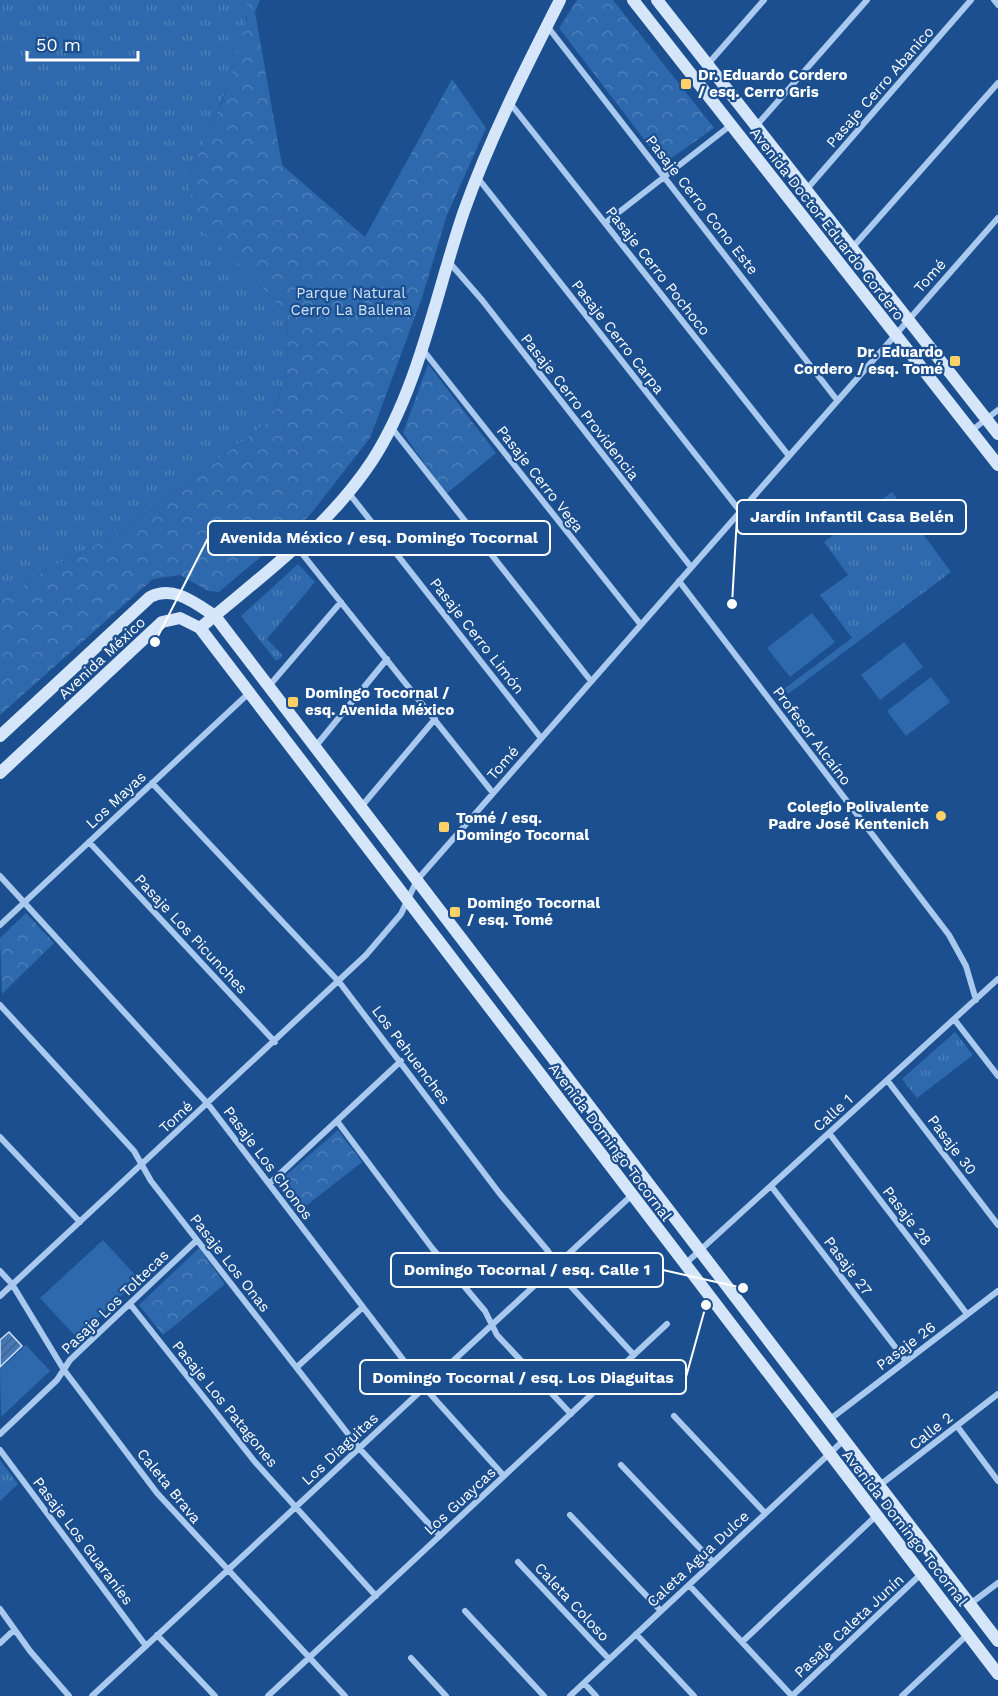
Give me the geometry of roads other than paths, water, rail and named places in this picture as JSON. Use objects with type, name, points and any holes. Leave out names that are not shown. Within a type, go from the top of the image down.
[{"type":"main road","points":[[200,628],[296,546],[348,492],[372,461],[391,427],[421,348],[477,177],[509,101],[560,0]]},
{"type":"main road","name":"Avenida Doctor Eduardo Cordero","points":[[633,0],[998,465]]},
{"type":"main road","name":"Avenida Doctor Eduardo Cordero","points":[[662,2],[756,126],[998,434]]},
{"type":"main road","name":"Avenida México","points":[[0,736],[150,597],[163,592],[178,594],[214,616]]},
{"type":"main road","name":"Avenida Domingo Tocornal","points":[[214,616],[998,1641]]},
{"type":"main road","name":"Avenida México","points":[[0,773],[162,622],[180,618],[200,628]]},
{"type":"main road","name":"Avenida Domingo Tocornal","points":[[200,628],[998,1674]]},
{"type":"street","points":[[708,64],[764,0]]},
{"type":"street","points":[[756,126],[867,0]]},
{"type":"street","name":"Pasaje Cerro Abanico","points":[[806,190],[971,0]]},
{"type":"street","points":[[994,0],[998,5]]},
{"type":"street","name":"Pasaje Cerro Cono Este","points":[[547,25],[837,400]]},
{"type":"street","points":[[852,248],[998,83]]},
{"type":"street","name":"Pasaje Cerro Pochoco","points":[[509,101],[789,456]]},
{"type":"street","points":[[605,223],[731,125]]},
{"type":"street","name":"Pasaje Cerro Carpa","points":[[477,177],[740,511]]},
{"type":"street","name":"Tomé","points":[[0,1296],[339,983],[380,940],[408,902],[417,880],[998,218]]},
{"type":"street","name":"Pasaje Cerro Providencia","points":[[448,262],[482,300],[691,567]]},
{"type":"street","name":"Pasaje Cerro Vega","points":[[421,348],[640,624]]},
{"type":"street","points":[[971,431],[998,410]]},
{"type":"street","points":[[391,427],[591,681]]},
{"type":"street","name":"Pasaje Cerro Limón","points":[[348,492],[541,738]]},
{"type":"street","points":[[296,546],[493,793]]},
{"type":"street","name":"Profesor Alcaíno","points":[[679,581],[950,935],[966,966],[976,999]]},
{"type":"street","points":[[268,686],[341,602]]},
{"type":"street","points":[[315,747],[387,659]]},
{"type":"street","name":"Los Mayas","points":[[0,925],[249,693]]},
{"type":"street","points":[[361,807],[435,719]]},
{"type":"street","name":"Los Pehuenches","points":[[152,783],[339,983],[401,1061],[565,1280],[634,1355]]},
{"type":"street","name":"Pasaje Los Picunches","points":[[89,842],[275,1042]]},
{"type":"street","name":"Pasaje Los Chonos","points":[[0,876],[208,1104],[424,1387],[504,1476]]},
{"type":"street","name":"Calle 1","points":[[685,1264],[998,979]]},
{"type":"street","name":"Pasaje Los Onas","points":[[0,1005],[134,1151],[197,1240],[359,1448],[440,1536]]},
{"type":"street","points":[[954,1019],[998,1076]]},
{"type":"street","points":[[269,1184],[401,1061]]},
{"type":"street","name":"Pasaje 30","points":[[887,1080],[998,1225]]},
{"type":"street","points":[[337,1121],[432,1248],[485,1311],[497,1335],[571,1414]]},
{"type":"street","name":"Pasaje 28","points":[[829,1133],[967,1314]]},
{"type":"street","points":[[0,1137],[80,1222]]},
{"type":"street","name":"Pasaje 27","points":[[771,1186],[906,1361]]},
{"type":"street","name":"Los Diaguitas","points":[[92,1696],[632,1195]]},
{"type":"street","name":"Pasaje Los Toltecas","points":[[0,1434],[57,1380],[70,1360],[197,1240]]},
{"type":"street","name":"Caleta Brava","points":[[0,1271],[12,1284],[64,1370],[157,1493],[345,1696]]},
{"type":"street","name":"Pasaje 26","points":[[829,1420],[998,1291]]},
{"type":"street","name":"Pasaje Los Patagones","points":[[130,1304],[255,1462],[376,1596]]},
{"type":"street","points":[[297,1367],[363,1307]]},
{"type":"street","name":"Los Guaycas","points":[[268,1696],[667,1324]]},
{"type":"street","name":"Calle 2","points":[[879,1486],[998,1394]]},
{"type":"street","points":[[674,1416],[765,1513]]},
{"type":"street","points":[[957,1426],[998,1481]]},
{"type":"street","name":"Caleta Agua Dulce","points":[[570,1696],[844,1440]]},
{"type":"street","name":"Pasaje Los Guaraníes","points":[[0,1450],[146,1646]]},
{"type":"street","points":[[621,1465],[713,1562]]},
{"type":"street","points":[[570,1515],[661,1611]]},
{"type":"street","points":[[742,1642],[876,1515]]},
{"type":"street","name":"Caleta Coloso","points":[[518,1562],[609,1659]]},
{"type":"street","name":"Pasaje Caleta Junín","points":[[792,1696],[921,1574]]},
{"type":"street","points":[[970,1604],[998,1582]]},
{"type":"street","points":[[689,1585],[792,1696]]},
{"type":"street","points":[[0,1609],[14,1630],[69,1696]]},
{"type":"street","points":[[465,1611],[544,1696]]},
{"type":"street","points":[[0,1643],[14,1630]]},
{"type":"street","points":[[636,1634],[694,1696]]},
{"type":"street","points":[[902,1696],[968,1634]]},
{"type":"street","points":[[157,1635],[215,1696]]},
{"type":"street","points":[[411,1658],[446,1696]]},
{"type":"street","points":[[584,1683],[596,1696]]},
{"type":"place","name":"Dr. Eduardo Cordero / esq. Cerro Gris","points":[[686,84]]},
{"type":"place","name":"Dr. Eduardo Cordero / esq. Tomé","points":[[955,361]]},
{"type":"place","name":"Jardín Infantil Casa Belén","points":[[732,604]]},
{"type":"place","name":"Avenida México / esq. Domingo Tocornal","points":[[155,642]]},
{"type":"place","name":"Domingo Tocornal / esq. Avenida México","points":[[293,702]]},
{"type":"place","name":"Colegio Polivalente Padre José Kentenich","points":[[941,816]]},
{"type":"place","name":"Tomé / esq. Domingo Tocornal","points":[[444,827]]},
{"type":"place","name":"Domingo Tocornal / esq. Tomé","points":[[455,912]]},
{"type":"place","name":"Domingo Tocornal / esq. Calle 1","points":[[743,1288]]},
{"type":"place","name":"Domingo Tocornal / esq. Los Diaguitas","points":[[706,1305]]},
{"type":"park label","name":"Parque Natural Cerro La Ballena","points":[[351,302]]}]
